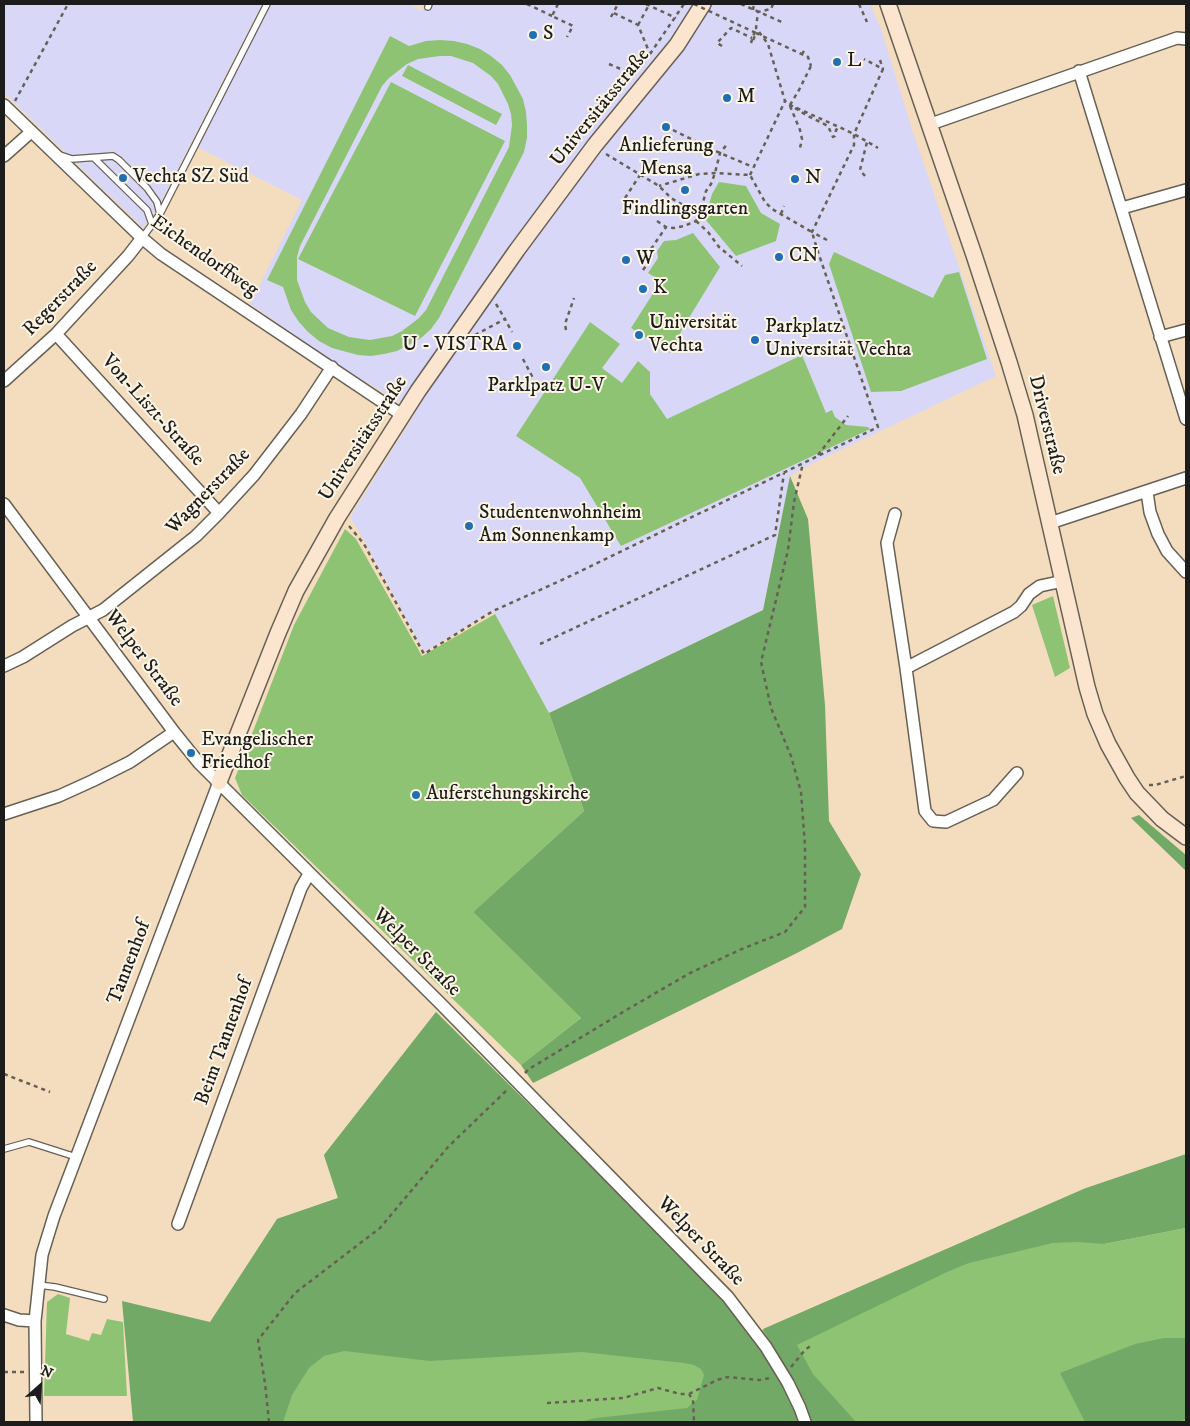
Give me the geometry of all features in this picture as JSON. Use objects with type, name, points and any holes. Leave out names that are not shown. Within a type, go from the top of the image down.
[{"type":"street","name":"Universitätsstraße","points":[[219,782],[296,591],[337,518],[402,415],[517,250],[595,145],[677,45],[703,4]]},
{"type":"street","name":"Driverstraße","points":[[888,4],[1010,362],[1025,415],[1088,687],[1096,714],[1108,744],[1127,778],[1143,789],[1162,819],[1186,837]]},
{"type":"street","points":[[928,125],[1176,38],[1186,39]]},
{"type":"street","points":[[1079,71],[1186,418]]},
{"type":"street","name":"Eichendorffweg","points":[[7,108],[142,238],[168,259],[402,415]]},
{"type":"street","points":[[4,156],[32,132]]},
{"type":"street","points":[[1122,208],[1186,190]]},
{"type":"street","name":"Regerstraße","points":[[4,381],[56,334],[128,256],[142,238]]},
{"type":"street","points":[[1160,338],[1186,330]]},
{"type":"street","name":"Von-Liszt-Straße","points":[[56,334],[219,513]]},
{"type":"street","name":"Wagnerstraße","points":[[4,666],[23,657],[72,626],[103,610],[196,536],[254,475],[286,435],[332,367]]},
{"type":"street","points":[[1050,523],[1186,478]]},
{"type":"street","points":[[1147,492],[1150,512],[1158,534],[1167,551],[1186,572]]},
{"type":"street","name":"Welper Straße","points":[[5,508],[199,763],[516,1080],[728,1297],[766,1347],[782,1372],[805,1422]]},
{"type":"street","points":[[895,514],[887,543],[925,812],[933,821],[946,822],[993,800],[1016,773]]},
{"type":"street","points":[[906,668],[1014,612],[1021,606],[1029,594],[1040,586],[1063,581]]},
{"type":"street","points":[[4,814],[58,796],[92,782],[130,762],[174,732]]},
{"type":"street","name":"Tannenhof","points":[[36,1422],[35,1321],[42,1255],[76,1157],[219,782]]},
{"type":"street","name":"Beim Tannenhof","points":[[178,1224],[301,888],[309,874]]},
{"type":"street","points":[[4,1315],[19,1320],[35,1321]]},
{"type":"lane","points":[[142,238],[160,214],[267,4]]},
{"type":"lane","points":[[56,154],[72,159],[113,156],[147,188],[157,202],[160,214]]},
{"type":"lane","points":[[94,158],[147,210],[152,224]]},
{"type":"lane","points":[[4,1149],[29,1142],[76,1157]]},
{"type":"lane","points":[[38,1285],[55,1287],[104,1299]]},
{"type":"path","points":[[7,108],[68,4]]},
{"type":"path","points":[[527,4],[573,26],[567,37]]},
{"type":"path","points":[[552,16],[558,4]]},
{"type":"path","points":[[612,17],[618,4]]},
{"type":"path","points":[[638,26],[648,4],[676,18]]},
{"type":"path","points":[[694,4],[803,53],[808,57],[811,66],[790,105]]},
{"type":"path","points":[[741,4],[784,23]]},
{"type":"path","points":[[753,10],[754,4]]},
{"type":"path","points":[[758,12],[771,8],[773,4]]},
{"type":"path","points":[[859,4],[867,22]]},
{"type":"path","points":[[756,33],[751,43],[756,28],[758,12]]},
{"type":"path","points":[[614,13],[638,26],[650,54]]},
{"type":"path","points":[[722,46],[717,43],[731,28],[752,38]]},
{"type":"path","points":[[756,28],[768,44],[785,101],[806,115],[828,126],[833,137],[836,136],[836,130],[839,127]]},
{"type":"path","points":[[864,59],[883,69]]},
{"type":"path","points":[[337,518],[348,525],[364,544],[424,654],[493,611],[878,427],[812,232],[854,145],[854,134],[883,69],[880,60]]},
{"type":"path","points":[[610,64],[633,76]]},
{"type":"path","points":[[750,175],[785,101]]},
{"type":"path","points":[[790,105],[854,134],[878,148]]},
{"type":"path","points":[[790,105],[800,130],[802,139],[800,148]]},
{"type":"path","points":[[673,130],[754,167]]},
{"type":"path","points":[[865,176],[860,170],[867,142]]},
{"type":"path","points":[[657,221],[666,227],[674,228],[696,221],[706,191],[715,173],[720,153],[728,143]]},
{"type":"path","points":[[595,145],[603,152],[659,186],[671,198],[688,208],[700,210]]},
{"type":"path","points":[[659,186],[699,174],[750,175]]},
{"type":"path","points":[[625,198],[640,175]]},
{"type":"path","points":[[750,175],[765,202],[772,209],[827,240]]},
{"type":"path","points":[[781,214],[784,206]]},
{"type":"path","points":[[696,221],[708,232],[719,247],[742,266]]},
{"type":"path","points":[[643,270],[652,257],[651,249],[666,227]]},
{"type":"path","points":[[493,298],[512,332]]},
{"type":"path","points":[[566,330],[565,324],[574,298]]},
{"type":"path","points":[[472,336],[505,319]]},
{"type":"path","points":[[523,359],[534,380]]},
{"type":"path","points":[[818,456],[848,416]]},
{"type":"path","points":[[269,1422],[258,1340],[295,1293],[380,1228],[448,1147],[516,1080],[529,1069],[690,973],[744,948],[785,932],[805,907],[805,846],[801,792],[790,756],[771,708],[761,662],[788,550],[794,502],[803,463]]},
{"type":"path","points":[[540,644],[775,535],[784,473]]},
{"type":"path","points":[[1144,779],[1143,789],[1186,776]]},
{"type":"path","points":[[4,1074],[50,1092]]},
{"type":"path","points":[[547,1403],[623,1398],[658,1388],[680,1394],[689,1394],[717,1380],[728,1377],[759,1380],[772,1378],[791,1367],[805,1350],[813,1344]]},
{"type":"path","points":[[4,1372],[35,1372]]},
{"type":"path","points":[[689,1394],[693,1400],[694,1422]]},
{"type":"shaded area","points":[[4,4],[262,4],[160,204],[143,228],[4,93]]},
{"type":"shaded area","name":"Universität Vechta","points":[[267,4],[408,4],[421,11],[424,4],[870,4],[881,29],[911,126],[996,376],[805,467],[790,476],[763,610],[549,713],[492,611],[424,652],[350,517],[416,412],[341,367],[250,304],[302,200],[195,146]]},
{"type":"green space","points":[[390,36],[409,46],[426,41],[440,40],[467,44],[480,49],[502,65],[510,75],[523,99],[527,125],[524,152],[439,318],[431,329],[421,338],[397,351],[384,354],[358,355],[332,348],[319,341],[299,322],[291,310],[283,287],[267,280]],"holes":[[[451,56],[473,63],[491,76],[498,84],[511,114],[512,125],[509,147],[426,310],[419,318],[392,336],[370,340],[349,337],[328,328],[311,312],[305,302],[297,280],[297,257],[300,246],[382,86],[407,64],[418,59]]]},
{"type":"green space","points":[[408,65],[502,114],[496,125],[402,76]]},
{"type":"green space","points":[[391,82],[505,141],[415,316],[298,259]]},
{"type":"green space","points":[[719,182],[746,186],[761,213],[780,224],[776,241],[736,256],[705,219],[712,194]]},
{"type":"green space","points":[[693,233],[720,267],[670,353],[631,328],[661,281],[648,273],[658,258],[657,251],[664,241],[676,240]]},
{"type":"green space","points":[[834,252],[933,298],[945,275],[959,272],[987,359],[901,391],[871,392],[829,264]]},
{"type":"green space","points":[[590,322],[620,344],[602,368],[622,383],[638,361],[650,372],[650,394],[667,419],[802,355],[826,413],[832,410],[835,417],[846,425],[868,427],[870,429],[621,546],[580,478],[516,436]]},
{"type":"green space","points":[[790,476],[808,519],[825,705],[829,821],[861,874],[842,929],[533,1083],[521,1065],[581,1018],[473,912],[584,811],[549,713],[763,610]]},
{"type":"green space","points":[[345,529],[356,539],[422,656],[495,614],[549,713],[584,811],[473,912],[581,1018],[521,1065],[242,795],[235,778],[294,625]]},
{"type":"green space","points":[[1053,596],[1070,668],[1055,677],[1032,605]]},
{"type":"green space","points":[[1139,815],[1186,855],[1186,871],[1131,818]]},
{"type":"green space","points":[[436,1012],[751,1335],[1086,1188],[1104,1244],[1186,1228],[1186,1422],[207,1422],[277,1219],[338,1198],[324,1155]]},
{"type":"green space","points":[[436,1012],[720,1294],[770,1361],[781,1379],[800,1422],[579,1422],[596,1418],[687,1408],[697,1400],[704,1375],[701,1369],[684,1363],[582,1352],[430,1361],[344,1351],[324,1356],[309,1368],[292,1395],[283,1422],[133,1422],[122,1301],[210,1322],[277,1219],[338,1198],[324,1155]]},
{"type":"green space","points":[[1186,1154],[1186,1228],[1104,1244],[1053,1243],[969,1263],[797,1345],[813,1374],[856,1422],[809,1422],[791,1379],[763,1329],[1086,1188]]},
{"type":"green space","points":[[58,1294],[70,1298],[66,1334],[89,1341],[92,1333],[101,1335],[107,1319],[123,1322],[127,1396],[44,1396],[47,1302]]},
{"type":"green space","points":[[1164,1338],[1186,1338],[1186,1419],[1179,1422],[1085,1422],[1060,1373],[1135,1344]]},
{"type":"place","name":"S","points":[[533,35]]},
{"type":"place","name":"L","points":[[837,62]]},
{"type":"place","name":"M","points":[[727,98]]},
{"type":"place","name":"Anlieferung Mensa","points":[[666,127]]},
{"type":"place","name":"Vechta SZ Süd","points":[[123,178]]},
{"type":"place","name":"N","points":[[795,179]]},
{"type":"place","name":"Findlingsgarten","points":[[685,190]]},
{"type":"place","name":"CN","points":[[779,257]]},
{"type":"place","name":"W","points":[[626,260]]},
{"type":"place","name":"K","points":[[643,289]]},
{"type":"place","name":"Universität Vechta","points":[[639,335]]},
{"type":"place","name":"Parkplatz Universität Vechta","points":[[755,340]]},
{"type":"place","name":"U - VISTRA","points":[[517,346]]},
{"type":"place","name":"Parklpatz U-V","points":[[546,367]]},
{"type":"place","name":"Studentenwohnheim Am Sonnenkamp","points":[[469,526]]},
{"type":"place","name":"Evangelischer Friedhof","points":[[191,753]]},
{"type":"place","name":"Auferstehungskirche","points":[[416,795]]}]
